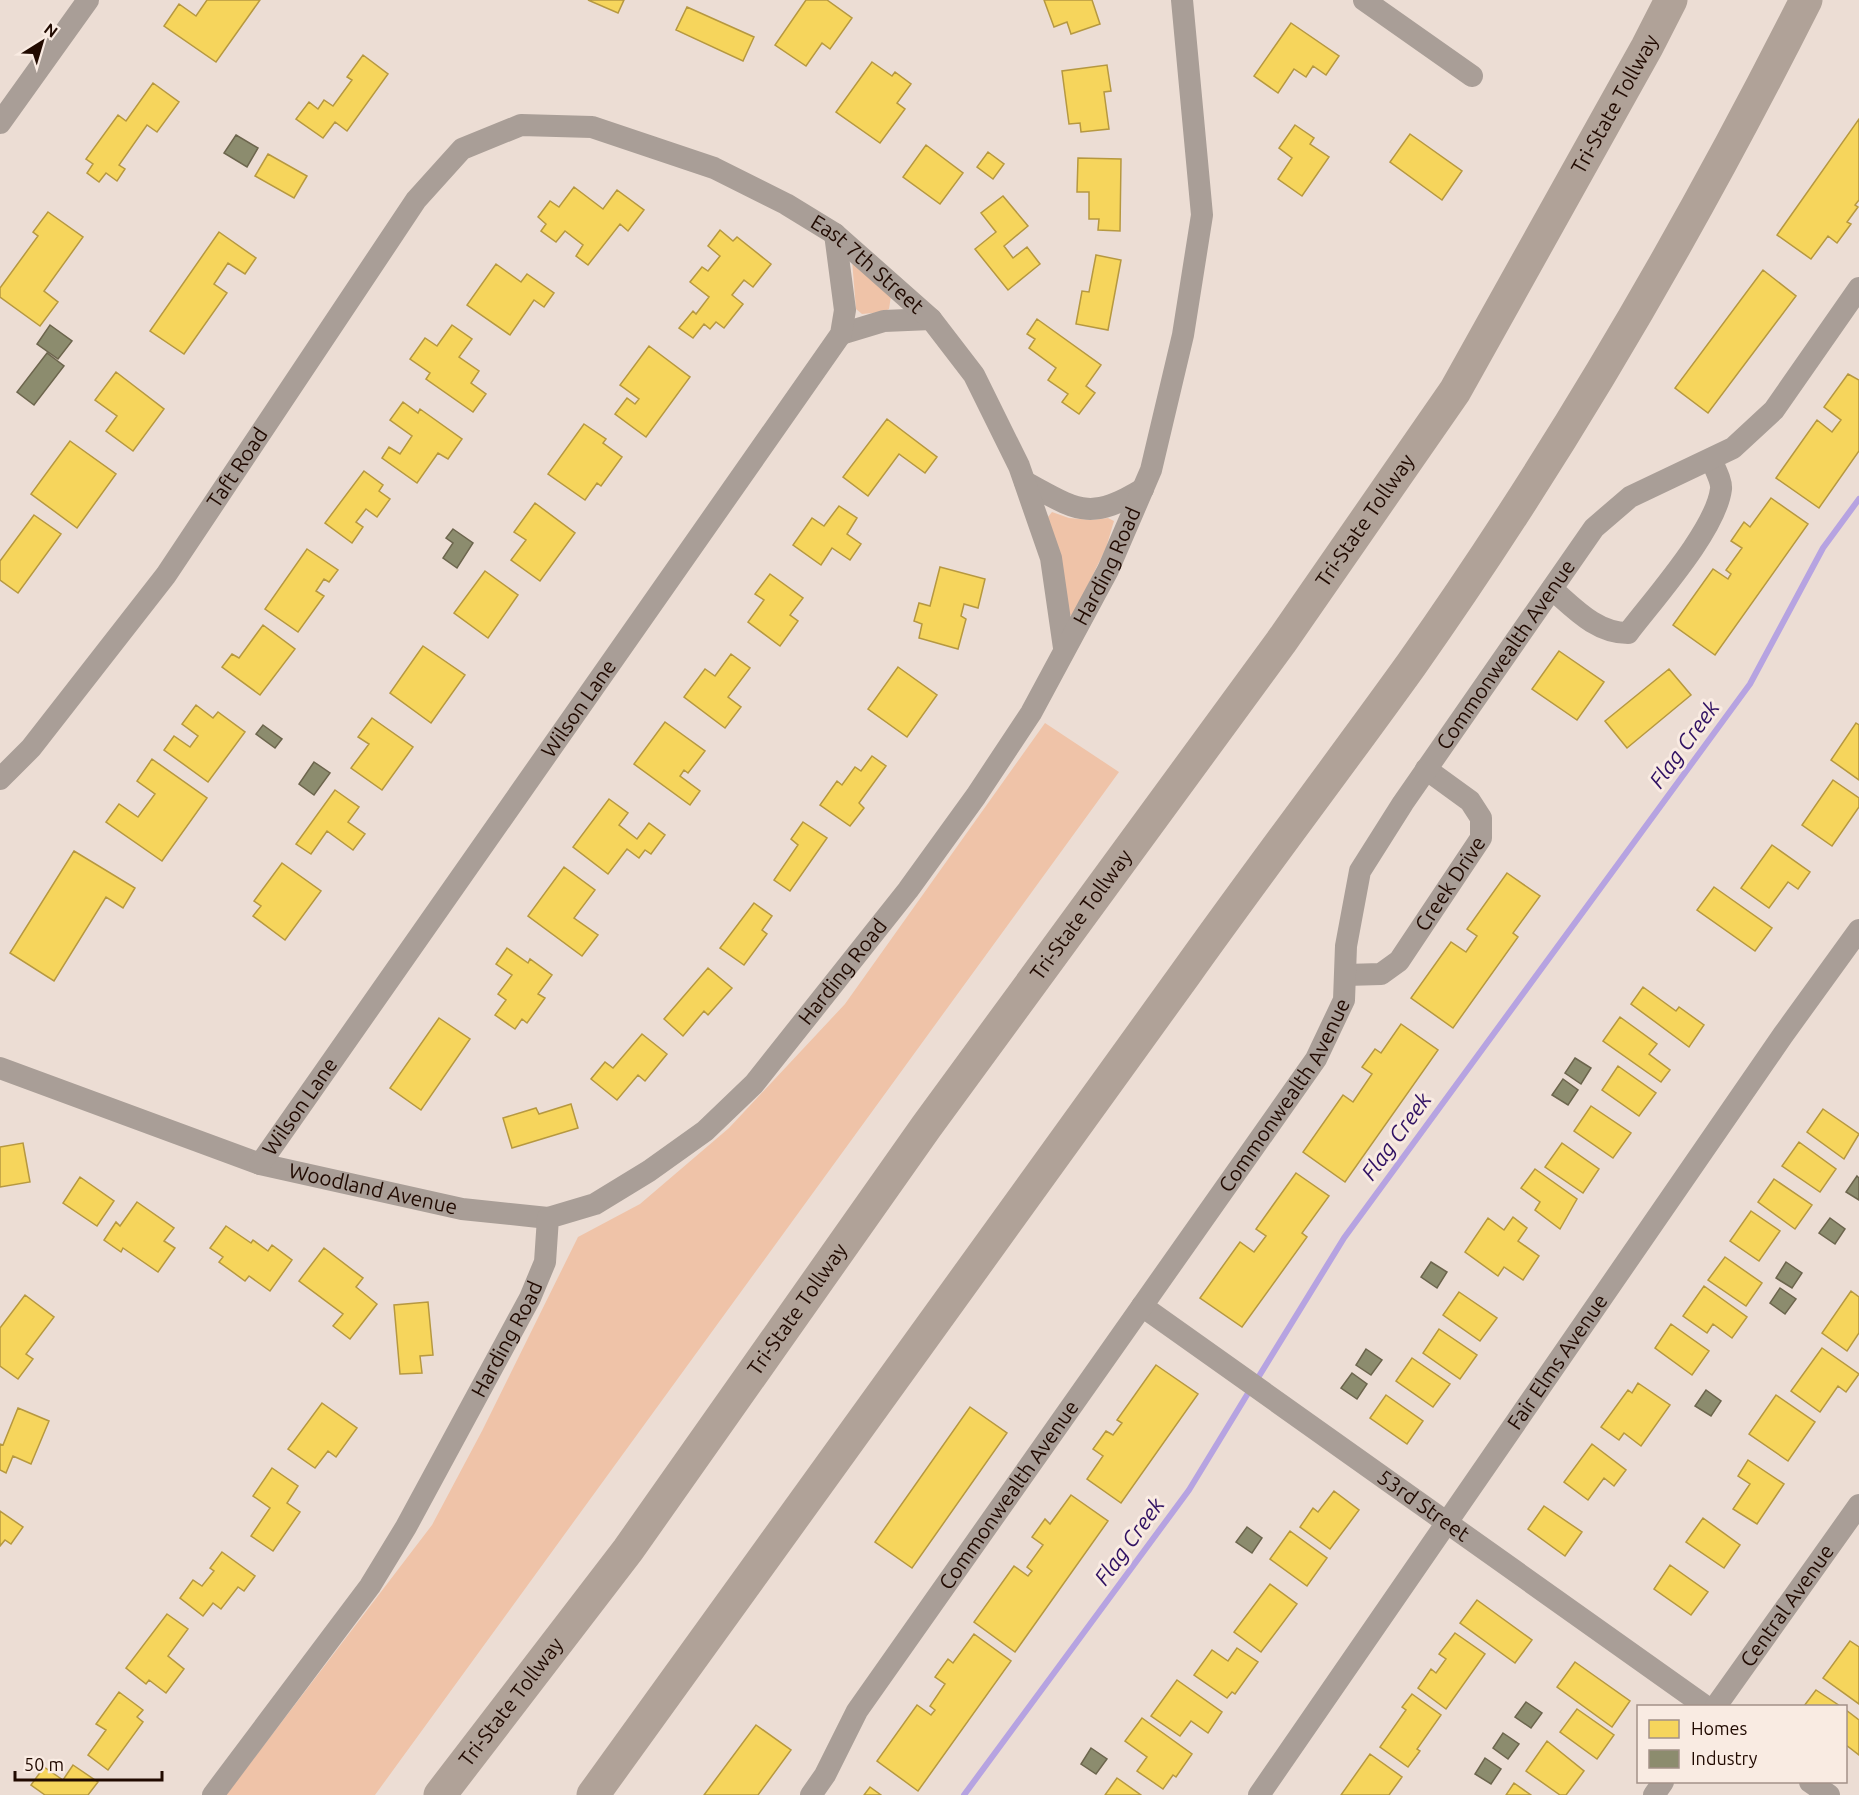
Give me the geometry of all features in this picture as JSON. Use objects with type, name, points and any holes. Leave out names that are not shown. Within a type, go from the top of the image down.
[{"type":"highway","name":"Tri-State Tollway","points":[[440,1795],[628,1550],[926,1127],[1281,642],[1455,391],[1671,0]]},
{"type":"highway","points":[[593,1795],[785,1534],[1216,930],[1413,662],[1520,502],[1602,372],[1715,179],[1806,0]]},
{"type":"street","points":[[0,123],[88,0]]},
{"type":"street","name":"Harding Road","points":[[213,1795],[370,1586],[406,1527],[530,1298],[545,1262],[548,1218],[595,1204],[649,1171],[705,1131],[754,1084],[830,990],[976,796],[1031,712],[1108,570],[1150,470],[1183,335],[1202,215],[1182,0]]},
{"type":"street","points":[[1364,0],[1472,76]]},
{"type":"street","name":"East 7th Street","points":[[462,149],[521,125],[592,127],[714,168],[786,204],[835,234],[931,319],[974,375],[1025,482],[1051,558],[1064,648]]},
{"type":"street","name":"Taft Road","points":[[0,779],[31,748],[166,575],[416,200],[462,149]]},
{"type":"street","points":[[835,234],[845,310],[842,334],[884,321],[931,319]]},
{"type":"street","name":"Commonwealth Avenue","points":[[811,1795],[825,1775],[857,1711],[1316,1059],[1344,1000],[1346,946],[1360,871],[1426,769],[1551,589],[1594,528],[1630,497],[1730,451],[1774,410],[1859,288]]},
{"type":"street","name":"Wilson Lane","points":[[260,1164],[842,334]]},
{"type":"street","points":[[1551,589],[1587,619],[1612,633],[1628,633],[1672,576],[1713,515],[1721,488],[1711,459]]},
{"type":"street","points":[[1025,482],[1082,509],[1101,510],[1143,489]]},
{"type":"street","name":"Creek Drive","points":[[1346,975],[1381,974],[1399,962],[1481,838],[1481,818],[1470,801],[1426,769]]},
{"type":"street","name":"Fair Elms Avenue","points":[[1258,1795],[1783,1035],[1859,930]]},
{"type":"street","name":"Woodland Avenue","points":[[0,1068],[260,1164],[462,1209],[548,1218]]},
{"type":"street","name":"53rd Street","points":[[1142,1306],[1702,1705]]},
{"type":"street","name":"Central Avenue","points":[[1717,1705],[1859,1504]]},
{"type":"street","points":[[1654,1795],[1663,1783]]},
{"type":"street","points":[[1811,1783],[1829,1795]]},
{"type":"shaded area","points":[[852,260],[891,296],[889,309],[883,312],[862,314],[856,309]]},
{"type":"shaded area","points":[[1052,512],[1069,518],[1091,520],[1108,518],[1114,521],[1106,548],[1073,615],[1069,615],[1048,517]]},
{"type":"shaded area","points":[[1045,723],[1119,772],[375,1795],[226,1795],[432,1525],[482,1431],[578,1237],[640,1204],[729,1128],[845,1004]]},
{"type":"building: Homes","points":[[207,0],[260,0],[216,62],[164,26],[179,4],[196,16]]},
{"type":"building: Homes","points":[[588,0],[624,0],[618,13]]},
{"type":"building: Homes","points":[[806,0],[827,0],[852,18],[830,49],[822,43],[806,66],[775,45]]},
{"type":"building: Homes","points":[[1044,0],[1092,0],[1100,24],[1071,34],[1067,22],[1054,27]]},
{"type":"building: Homes","points":[[687,7],[754,37],[743,61],[676,30]]},
{"type":"building: Homes","points":[[1291,23],[1339,56],[1326,75],[1313,66],[1306,77],[1294,69],[1278,93],[1254,76]]},
{"type":"building: Homes","points":[[363,55],[388,74],[347,131],[335,122],[323,138],[296,119],[309,102],[318,109],[324,100],[333,106],[352,80],[347,77]]},
{"type":"building: Homes","points":[[872,62],[892,76],[895,72],[911,84],[897,103],[905,109],[880,143],[836,112]]},
{"type":"building: Homes","points":[[1107,65],[1111,91],[1104,92],[1109,129],[1081,132],[1080,123],[1069,124],[1062,71]]},
{"type":"building: Homes","points":[[153,83],[179,102],[157,132],[147,125],[119,165],[125,169],[117,181],[106,173],[99,182],[87,173],[93,164],[86,159],[118,115],[126,121]]},
{"type":"building: Homes","points":[[1859,119],[1859,200],[1855,205],[1858,207],[1847,222],[1851,224],[1837,243],[1828,236],[1811,259],[1777,235]]},
{"type":"building: Homes","points":[[1295,125],[1314,138],[1310,144],[1329,157],[1302,196],[1278,179],[1292,158],[1279,148]]},
{"type":"building: Homes","points":[[1410,134],[1462,171],[1442,200],[1390,162]]},
{"type":"building: Homes","points":[[926,145],[963,173],[940,204],[903,177]]},
{"type":"building: Homes","points":[[988,152],[1004,164],[993,179],[977,167]]},
{"type":"building: Homes","points":[[268,154],[307,176],[294,198],[255,176]]},
{"type":"building: Homes","points":[[1078,158],[1121,159],[1120,231],[1098,230],[1099,219],[1089,219],[1089,192],[1077,192]]},
{"type":"building: Homes","points":[[574,187],[603,209],[617,190],[644,210],[628,231],[620,224],[588,265],[576,256],[583,245],[565,231],[556,242],[541,231],[546,224],[538,217],[550,201],[559,207]]},
{"type":"building: Homes","points":[[1003,196],[1028,226],[1004,246],[1013,258],[1027,247],[1040,264],[1008,290],[975,249],[996,232],[981,213]]},
{"type":"building: Homes","points":[[48,212],[83,237],[44,291],[58,302],[40,326],[0,297],[0,288],[38,236],[33,232]]},
{"type":"building: Homes","points":[[720,230],[733,241],[737,237],[771,264],[753,287],[744,280],[732,295],[743,304],[724,328],[716,322],[710,329],[704,324],[693,338],[679,328],[693,311],[696,314],[709,297],[690,282],[702,267],[708,271],[720,256],[708,246]]},
{"type":"building: Homes","points":[[219,232],[256,258],[245,274],[228,263],[214,284],[227,293],[184,354],[150,331]]},
{"type":"building: Homes","points":[[1096,255],[1121,260],[1108,330],[1076,324],[1082,291],[1089,292]]},
{"type":"building: Homes","points":[[496,264],[521,282],[527,274],[554,293],[544,307],[534,300],[510,335],[467,305]]},
{"type":"building: Homes","points":[[1763,270],[1796,296],[1708,413],[1675,388]]},
{"type":"building: Homes","points":[[1037,319],[1101,365],[1086,386],[1095,393],[1079,414],[1062,402],[1068,394],[1048,380],[1056,368],[1029,348],[1035,339],[1027,334]]},
{"type":"building: Homes","points":[[452,325],[472,339],[459,357],[479,371],[471,383],[486,394],[473,412],[426,379],[430,373],[410,359],[425,338],[437,346]]},
{"type":"building: Homes","points":[[649,346],[690,377],[646,437],[615,414],[627,398],[635,404],[639,399],[620,385]]},
{"type":"building: Homes","points":[[116,372],[164,409],[133,451],[106,431],[117,416],[95,400]]},
{"type":"building: Homes","points":[[1848,374],[1859,380],[1859,451],[1819,508],[1776,478],[1817,420],[1832,432],[1841,420],[1824,407]]},
{"type":"building: Homes","points":[[403,402],[418,413],[420,409],[462,439],[448,459],[438,453],[417,483],[382,458],[389,447],[400,454],[412,436],[390,420]]},
{"type":"building: Homes","points":[[887,419],[937,457],[925,473],[899,454],[868,496],[843,477]]},
{"type":"building: Homes","points":[[584,424],[606,439],[603,443],[622,457],[601,486],[597,483],[585,500],[548,474]]},
{"type":"building: Homes","points":[[70,441],[116,474],[77,528],[31,494]]},
{"type":"building: Homes","points":[[364,471],[383,485],[379,491],[390,499],[377,517],[366,509],[356,522],[363,527],[352,543],[325,523]]},
{"type":"building: Homes","points":[[1771,498],[1808,524],[1715,655],[1673,625],[1713,569],[1728,579],[1731,574],[1726,570],[1742,548],[1731,541],[1744,522],[1750,527]]},
{"type":"building: Homes","points":[[535,503],[575,533],[540,581],[511,560],[526,540],[514,532]]},
{"type":"building: Homes","points":[[839,506],[857,518],[847,534],[861,544],[850,560],[832,548],[821,565],[793,545],[812,518],[824,526]]},
{"type":"building: Homes","points":[[34,515],[61,534],[18,593],[0,580],[0,561]]},
{"type":"building: Homes","points":[[307,549],[338,570],[329,582],[324,579],[316,591],[324,596],[298,632],[265,609]]},
{"type":"building: Homes","points":[[940,567],[985,579],[978,608],[964,604],[961,616],[966,619],[958,649],[919,638],[922,624],[914,621],[919,603],[930,606]]},
{"type":"building: Homes","points":[[485,571],[518,595],[488,638],[454,613]]},
{"type":"building: Homes","points":[[770,574],[803,598],[790,615],[798,621],[780,646],[748,622],[764,600],[755,594]]},
{"type":"building: Homes","points":[[263,625],[295,649],[260,695],[222,667],[232,654],[239,658]]},
{"type":"building: Homes","points":[[423,646],[465,675],[431,723],[390,693]]},
{"type":"building: Homes","points":[[1559,651],[1604,682],[1577,720],[1532,689]]},
{"type":"building: Homes","points":[[731,654],[750,668],[728,697],[741,707],[725,728],[684,697],[705,669],[715,676]]},
{"type":"building: Homes","points":[[898,667],[937,695],[907,737],[868,709]]},
{"type":"building: Homes","points":[[1669,669],[1691,695],[1627,748],[1605,721]]},
{"type":"building: Homes","points":[[196,705],[213,718],[218,712],[245,732],[208,782],[164,750],[174,736],[190,747],[198,736],[182,724]]},
{"type":"building: Homes","points":[[372,718],[413,747],[382,790],[351,768],[369,744],[358,737]]},
{"type":"building: Homes","points":[[665,722],[705,751],[688,773],[684,770],[680,776],[700,791],[690,805],[634,764]]},
{"type":"building: Homes","points":[[1856,723],[1859,725],[1859,780],[1831,760]]},
{"type":"building: Homes","points":[[872,756],[886,766],[859,803],[864,808],[850,826],[820,805],[837,781],[842,785],[855,767],[861,771]]},
{"type":"building: Homes","points":[[152,759],[207,798],[162,861],[106,822],[119,804],[138,817],[155,794],[137,781]]},
{"type":"building: Homes","points":[[1833,780],[1859,798],[1859,807],[1832,846],[1802,825]]},
{"type":"building: Homes","points":[[335,790],[359,807],[348,822],[365,834],[353,850],[327,831],[311,854],[296,844]]},
{"type":"building: Homes","points":[[609,799],[628,813],[619,825],[637,839],[649,823],[665,835],[651,854],[645,850],[639,858],[627,849],[608,874],[573,847]]},
{"type":"building: Homes","points":[[803,822],[827,838],[790,891],[774,880],[798,845],[791,839]]},
{"type":"building: Homes","points":[[1772,845],[1810,872],[1798,889],[1788,882],[1769,908],[1741,888]]},
{"type":"building: Homes","points":[[74,851],[135,888],[123,908],[106,897],[54,981],[10,953]]},
{"type":"building: Homes","points":[[282,863],[321,891],[285,940],[253,916],[261,906],[254,901]]},
{"type":"building: Homes","points":[[564,867],[595,890],[574,918],[598,935],[582,956],[528,916]]},
{"type":"building: Homes","points":[[1507,873],[1540,896],[1513,933],[1518,937],[1453,1028],[1411,998],[1451,942],[1466,952],[1477,936],[1467,929]]},
{"type":"building: Homes","points":[[1714,887],[1772,928],[1755,951],[1697,910]]},
{"type":"building: Homes","points":[[754,903],[772,916],[762,930],[767,934],[744,965],[720,948]]},
{"type":"building: Homes","points":[[507,948],[528,963],[530,959],[552,975],[538,994],[545,998],[527,1023],[522,1019],[515,1029],[495,1015],[506,1000],[498,994],[512,975],[496,964]]},
{"type":"building: Homes","points":[[708,968],[732,988],[708,1015],[704,1011],[683,1036],[664,1019]]},
{"type":"building: Homes","points":[[1643,987],[1676,1011],[1679,1007],[1704,1025],[1689,1047],[1631,1004]]},
{"type":"building: Homes","points":[[1620,1017],[1657,1044],[1649,1054],[1670,1070],[1661,1082],[1603,1041]]},
{"type":"building: Homes","points":[[439,1018],[470,1039],[421,1110],[390,1088]]},
{"type":"building: Homes","points":[[1401,1024],[1438,1050],[1345,1182],[1303,1152],[1343,1095],[1353,1102],[1372,1074],[1362,1067],[1375,1049],[1381,1053]]},
{"type":"building: Homes","points":[[642,1034],[667,1054],[645,1081],[638,1075],[617,1100],[591,1079],[605,1062],[613,1068]]},
{"type":"building: Homes","points":[[1618,1066],[1656,1093],[1639,1116],[1602,1090]]},
{"type":"building: Homes","points":[[571,1104],[578,1128],[512,1148],[503,1118],[536,1108],[539,1114]]},
{"type":"building: Homes","points":[[1591,1106],[1631,1133],[1613,1158],[1574,1131]]},
{"type":"building: Homes","points":[[1823,1109],[1859,1134],[1844,1159],[1807,1132]]},
{"type":"building: Homes","points":[[1799,1142],[1836,1169],[1820,1192],[1782,1166]]},
{"type":"building: Homes","points":[[23,1143],[30,1182],[0,1187],[0,1147]]},
{"type":"building: Homes","points":[[1562,1143],[1599,1169],[1583,1193],[1545,1167]]},
{"type":"building: Homes","points":[[1535,1169],[1577,1199],[1560,1229],[1535,1210],[1540,1202],[1521,1188]]},
{"type":"building: Homes","points":[[1296,1173],[1329,1196],[1302,1233],[1307,1237],[1242,1327],[1200,1298],[1240,1242],[1254,1252],[1266,1236],[1256,1229]]},
{"type":"building: Homes","points":[[80,1177],[114,1201],[97,1226],[63,1203]]},
{"type":"building: Homes","points":[[1774,1179],[1812,1205],[1795,1229],[1758,1202]]},
{"type":"building: Homes","points":[[137,1202],[174,1228],[164,1241],[175,1248],[158,1272],[123,1248],[121,1252],[104,1240],[116,1222],[120,1226]]},
{"type":"building: Homes","points":[[1751,1211],[1780,1231],[1759,1261],[1730,1241]]},
{"type":"building: Homes","points":[[1513,1217],[1527,1228],[1518,1241],[1539,1256],[1523,1280],[1504,1267],[1498,1276],[1465,1252],[1488,1218],[1504,1230]]},
{"type":"building: Homes","points":[[226,1226],[251,1243],[253,1240],[268,1251],[272,1245],[292,1260],[270,1291],[249,1276],[245,1281],[219,1262],[223,1257],[210,1248]]},
{"type":"building: Homes","points":[[324,1248],[363,1278],[356,1287],[377,1304],[350,1339],[333,1326],[343,1314],[299,1281]]},
{"type":"building: Homes","points":[[1725,1257],[1762,1283],[1746,1306],[1708,1280]]},
{"type":"building: Homes","points":[[1704,1286],[1747,1317],[1732,1338],[1713,1324],[1707,1333],[1683,1316]]},
{"type":"building: Homes","points":[[1851,1291],[1859,1297],[1859,1333],[1847,1351],[1822,1333]]},
{"type":"building: Homes","points":[[1459,1292],[1497,1318],[1480,1341],[1443,1315]]},
{"type":"building: Homes","points":[[25,1295],[54,1317],[26,1354],[33,1359],[18,1379],[0,1366],[0,1328]]},
{"type":"building: Homes","points":[[428,1302],[433,1355],[420,1356],[422,1373],[400,1374],[394,1305]]},
{"type":"building: Homes","points":[[1671,1324],[1709,1351],[1692,1375],[1655,1348]]},
{"type":"building: Homes","points":[[1439,1329],[1477,1355],[1460,1379],[1423,1353]]},
{"type":"building: Homes","points":[[1822,1348],[1859,1374],[1846,1392],[1838,1386],[1820,1412],[1791,1391]]},
{"type":"building: Homes","points":[[1412,1358],[1450,1384],[1433,1407],[1396,1381]]},
{"type":"building: Homes","points":[[1156,1365],[1198,1394],[1121,1503],[1087,1479],[1103,1456],[1093,1449],[1106,1431],[1113,1435],[1122,1423],[1117,1420]]},
{"type":"building: Homes","points":[[1638,1383],[1670,1405],[1641,1446],[1624,1433],[1619,1440],[1601,1427],[1628,1390],[1632,1393]]},
{"type":"building: Homes","points":[[1386,1395],[1423,1421],[1407,1444],[1370,1418]]},
{"type":"building: Homes","points":[[1776,1395],[1815,1422],[1788,1461],[1749,1434]]},
{"type":"building: Homes","points":[[322,1403],[357,1428],[336,1457],[328,1451],[315,1468],[288,1449]]},
{"type":"building: Homes","points":[[970,1407],[1007,1433],[912,1568],[875,1542]]},
{"type":"building: Homes","points":[[18,1408],[49,1421],[31,1464],[13,1456],[6,1473],[0,1470],[0,1444],[3,1445]]},
{"type":"building: Homes","points":[[1592,1444],[1626,1470],[1614,1486],[1604,1478],[1588,1500],[1564,1482]]},
{"type":"building: Homes","points":[[1748,1460],[1784,1484],[1757,1524],[1733,1509],[1750,1484],[1738,1476]]},
{"type":"building: Homes","points":[[272,1468],[298,1486],[287,1503],[300,1512],[273,1551],[251,1536],[270,1508],[253,1496]]},
{"type":"building: Homes","points":[[1334,1491],[1359,1510],[1330,1549],[1300,1527],[1313,1508],[1318,1512]]},
{"type":"building: Homes","points":[[1071,1495],[1108,1521],[1015,1652],[974,1622],[1014,1566],[1028,1576],[1032,1571],[1027,1567],[1043,1545],[1032,1537],[1045,1519],[1050,1524]]},
{"type":"building: Homes","points":[[1544,1506],[1582,1532],[1565,1556],[1528,1529]]},
{"type":"building: Homes","points":[[0,1511],[23,1527],[11,1544],[5,1540],[0,1546]]},
{"type":"building: Homes","points":[[1703,1518],[1740,1545],[1724,1568],[1686,1542]]},
{"type":"building: Homes","points":[[1290,1531],[1327,1558],[1307,1586],[1270,1559]]},
{"type":"building: Homes","points":[[222,1552],[255,1576],[244,1591],[238,1587],[221,1609],[213,1603],[203,1616],[180,1598],[193,1580],[202,1586],[214,1571],[210,1568]]},
{"type":"building: Homes","points":[[1670,1565],[1708,1592],[1691,1615],[1654,1589]]},
{"type":"building: Homes","points":[[1270,1584],[1297,1604],[1261,1652],[1234,1632]]},
{"type":"building: Homes","points":[[1477,1600],[1532,1640],[1515,1663],[1460,1623]]},
{"type":"building: Homes","points":[[167,1614],[188,1629],[168,1656],[184,1669],[166,1693],[149,1680],[146,1684],[126,1668]]},
{"type":"building: Homes","points":[[1455,1633],[1485,1654],[1446,1709],[1418,1688],[1431,1669],[1436,1673],[1446,1659],[1439,1654]]},
{"type":"building: Homes","points":[[974,1634],[1011,1661],[918,1791],[877,1761],[917,1705],[931,1715],[935,1710],[930,1706],[945,1684],[935,1677],[948,1659],[953,1663]]},
{"type":"building: Homes","points":[[1850,1641],[1859,1647],[1859,1704],[1823,1678]]},
{"type":"building: Homes","points":[[1237,1648],[1258,1662],[1235,1694],[1232,1692],[1227,1698],[1194,1675],[1212,1650],[1228,1661]]},
{"type":"building: Homes","points":[[1575,1662],[1630,1701],[1612,1727],[1557,1687]]},
{"type":"building: Homes","points":[[1177,1680],[1222,1712],[1208,1733],[1191,1721],[1180,1736],[1151,1716]]},
{"type":"building: Homes","points":[[1816,1690],[1838,1705],[1805,1705]]},
{"type":"building: Homes","points":[[119,1692],[143,1710],[137,1717],[143,1722],[108,1770],[88,1755],[106,1730],[96,1724]]},
{"type":"building: Homes","points":[[1412,1694],[1441,1715],[1417,1749],[1420,1751],[1408,1767],[1380,1747],[1406,1710],[1402,1707]]},
{"type":"building: Homes","points":[[1577,1709],[1614,1735],[1597,1759],[1560,1732]]},
{"type":"building: Homes","points":[[1847,1711],[1859,1720],[1859,1755],[1847,1746]]},
{"type":"building: Homes","points":[[1142,1718],[1192,1754],[1176,1777],[1173,1775],[1163,1789],[1137,1771],[1147,1757],[1125,1741]]},
{"type":"building: Homes","points":[[756,1725],[791,1750],[758,1795],[704,1795]]},
{"type":"building: Homes","points":[[1547,1741],[1584,1771],[1566,1795],[1560,1795],[1526,1771]]},
{"type":"building: Homes","points":[[1370,1754],[1402,1777],[1389,1795],[1341,1795]]},
{"type":"building: Homes","points":[[73,1765],[98,1782],[88,1795],[45,1795],[31,1785],[44,1767],[63,1780]]},
{"type":"building: Homes","points":[[1117,1778],[1141,1795],[1105,1795]]},
{"type":"building: Homes","points":[[1514,1783],[1531,1795],[1506,1795]]},
{"type":"building: Homes","points":[[870,1787],[881,1795],[864,1795]]},
{"type":"building: Industry","points":[[236,135],[258,148],[247,167],[224,153]]},
{"type":"building: Industry","points":[[50,325],[72,341],[58,359],[37,344]]},
{"type":"building: Industry","points":[[47,353],[64,366],[34,405],[17,392]]},
{"type":"building: Industry","points":[[453,529],[473,543],[457,568],[443,558],[453,543],[446,538]]},
{"type":"building: Industry","points":[[263,725],[282,739],[275,748],[256,734]]},
{"type":"building: Industry","points":[[314,762],[330,773],[314,795],[299,784]]},
{"type":"building: Industry","points":[[1575,1058],[1591,1068],[1581,1084],[1565,1073]]},
{"type":"building: Industry","points":[[1563,1079],[1578,1090],[1568,1105],[1552,1095]]},
{"type":"building: Industry","points":[[1857,1176],[1859,1178],[1859,1200],[1846,1192]]},
{"type":"building: Industry","points":[[1830,1218],[1845,1229],[1835,1244],[1819,1233]]},
{"type":"building: Industry","points":[[1431,1262],[1447,1272],[1437,1288],[1421,1277]]},
{"type":"building: Industry","points":[[1786,1262],[1802,1273],[1792,1288],[1776,1278]]},
{"type":"building: Industry","points":[[1780,1288],[1796,1299],[1785,1314],[1770,1303]]},
{"type":"building: Industry","points":[[1366,1349],[1382,1360],[1371,1375],[1356,1365]]},
{"type":"building: Industry","points":[[1352,1373],[1367,1384],[1357,1399],[1341,1388]]},
{"type":"building: Industry","points":[[1706,1390],[1721,1401],[1711,1416],[1695,1406]]},
{"type":"building: Industry","points":[[1247,1527],[1262,1538],[1252,1553],[1236,1542]]},
{"type":"building: Industry","points":[[1526,1702],[1542,1713],[1531,1728],[1515,1717]]},
{"type":"building: Industry","points":[[1503,1733],[1519,1744],[1508,1759],[1493,1748]]},
{"type":"building: Industry","points":[[1091,1748],[1107,1759],[1096,1774],[1081,1764]]},
{"type":"building: Industry","points":[[1485,1758],[1501,1769],[1491,1784],[1475,1774]]},
{"type":"waterway","name":"Flag Creek","points":[[1256,1381],[1344,1238],[1750,684],[1823,548],[1859,499]]},
{"type":"waterway","name":"Flag Creek","points":[[964,1795],[1189,1490],[1250,1390]]}]
